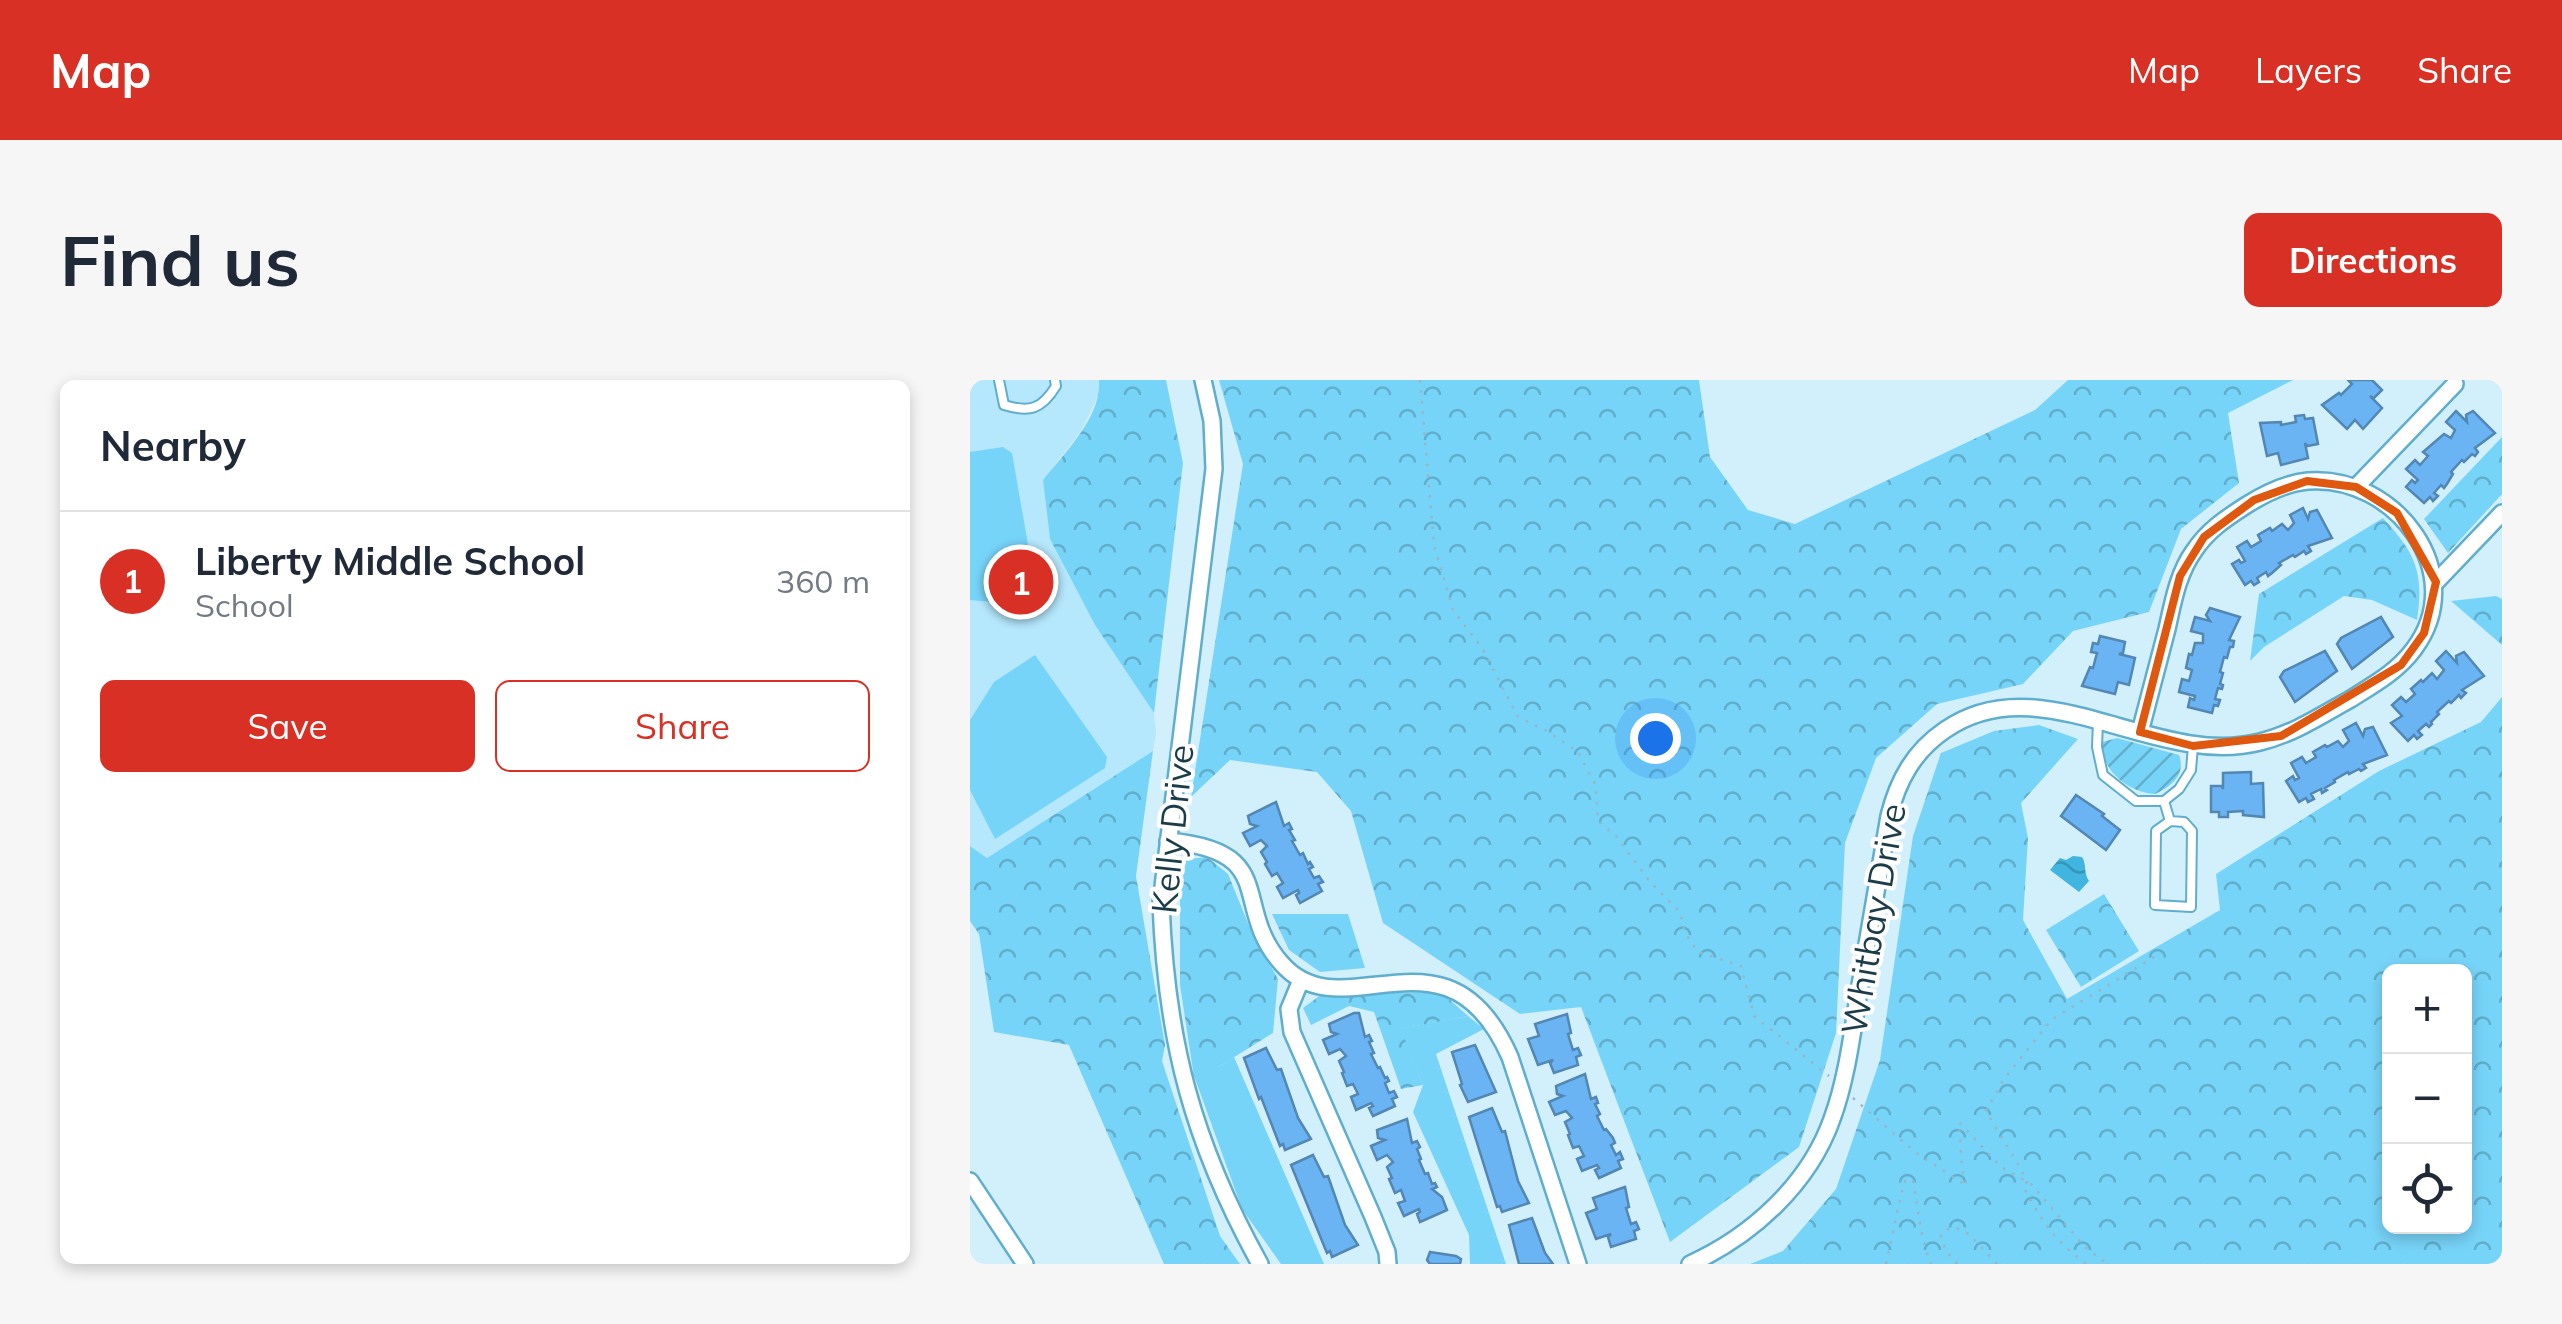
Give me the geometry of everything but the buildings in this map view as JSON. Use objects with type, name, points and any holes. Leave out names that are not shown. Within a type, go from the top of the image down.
[{"type":"street","name":"Kelly Drive","points":[[1203,380],[1212,421],[1214,470],[1161,903],[1164,973],[1172,1031],[1206,1154],[1234,1218],[1260,1264]]},
{"type":"street","points":[[2356,486],[2455,384]]},
{"type":"street","points":[[2140,732],[2180,576],[2204,537],[2218,524],[2274,490],[2307,482],[2356,486],[2386,503],[2410,525],[2424,548],[2436,582],[2502,513]]},
{"type":"street","name":"Whitbay Drive","points":[[1690,1264],[1757,1223],[1792,1187],[1820,1145],[1842,1088],[1896,789],[1907,768],[1938,734],[1981,710],[2006,705],[2098,722],[2193,746],[2243,746],[2281,736],[2401,665],[2432,615],[2436,582]]},
{"type":"street","points":[[1168,841],[1213,847],[1233,860],[1248,883],[1272,951],[1300,980],[1344,987],[1396,981],[1431,982],[1459,993],[1482,1010],[1498,1028],[1510,1057],[1578,1264]]},
{"type":"street","points":[[1300,980],[1290,1010],[1292,1032],[1388,1252],[1388,1264]]},
{"type":"street","points":[[970,1181],[1025,1264]]},
{"type":"lane","points":[[1000,380],[1004,405],[1025,412],[1046,403],[1056,386],[1055,380]]},
{"type":"lane","points":[[2098,722],[2097,747],[2103,775],[2136,801],[2164,802],[2179,789],[2191,770],[2193,746]]},
{"type":"lane","points":[[2164,802],[2170,821]]},
{"type":"lane","points":[[2170,821],[2184,822],[2192,830],[2191,908],[2156,905],[2156,831],[2170,821]]},
{"type":"path","points":[[1420,380],[1434,545],[1452,610],[1482,648],[1518,717],[1547,730],[1578,752],[1596,786],[1598,821],[1616,836],[1651,883],[1680,912],[1685,933],[1698,952],[1741,966],[1754,1016],[1810,1059],[1915,1152],[1966,1186],[1959,1122],[2002,1167],[2027,1182],[2086,1248],[2106,1264]]},
{"type":"path","points":[[2027,1182],[1986,1111],[2004,1079],[2051,1020],[2154,957]]},
{"type":"path","points":[[1886,1264],[1904,1182],[1909,1179],[1915,1190],[1922,1245],[1932,1264]]},
{"type":"path","points":[[2027,1182],[2023,1186],[2059,1245],[2086,1264]]},
{"type":"path","points":[[1957,1264],[1946,1251],[1942,1236],[1944,1230],[1954,1227],[1969,1234],[1996,1264]]},
{"type":"highlighted area","points":[[2307,481],[2356,487],[2397,513],[2436,582],[2424,633],[2401,665],[2281,736],[2193,746],[2140,732],[2180,576],[2204,537],[2254,500]]},
{"type":"shaded area","points":[[970,380],[1099,380],[1100,392],[1081,431],[1043,480],[1050,539],[1095,625],[1154,713],[1156,732],[1153,751],[987,858],[970,846]]},
{"type":"green space","points":[[1099,380],[1166,380],[1183,463],[1154,713],[1095,625],[1050,539],[1043,480],[1088,421]]},
{"type":"green space","points":[[1219,380],[1699,380],[1710,457],[1748,510],[1795,524],[2035,410],[2068,380],[2293,380],[2228,413],[2239,483],[2181,529],[2149,612],[2073,631],[2023,684],[1937,704],[1876,758],[1845,843],[1836,1033],[1799,1147],[1670,1242],[1581,1007],[1520,1014],[1383,923],[1351,811],[1317,772],[1230,760],[1191,797],[1243,464]]},
{"type":"green space","points":[[2502,437],[2502,494],[2448,553],[2424,519]]},
{"type":"green space","points":[[1003,447],[1012,453],[1037,596],[1003,603],[970,600],[970,452]]},
{"type":"green space","points":[[2383,518],[2415,564],[2419,589],[2417,620],[2372,600],[2344,596],[2264,647],[2250,661],[2259,594]]},
{"type":"green space","points":[[2496,596],[2502,599],[2502,645],[2451,601]]},
{"type":"green space","points":[[1035,655],[1107,757],[1105,768],[995,839],[970,790],[970,720],[994,682]]},
{"type":"green space","points":[[2502,697],[2502,1264],[1750,1264],[1783,1251],[1836,1189],[1880,1060],[1913,836],[1941,753],[1994,731],[2039,725],[2078,739],[2021,803],[2028,838],[2023,920],[2067,999],[2220,910],[2216,874],[2379,771],[2481,722]]},
{"type":"green space","points":[[2117,738],[2179,755],[2181,768],[2176,779],[2155,794],[2126,784],[2111,770],[2103,752],[2102,742]]},
{"type":"green space","points":[[1153,751],[1136,876],[1165,1045],[1162,1061],[1220,1236],[1240,1264],[1164,1264],[1069,1045],[994,1032],[979,934],[970,921],[970,846],[987,858]]},
{"type":"green space","points":[[1207,857],[1228,874],[1252,933],[1278,979],[1273,1033],[1220,1066],[1194,1077],[1180,985],[1180,860]]},
{"type":"green space","points":[[2104,894],[2139,951],[2081,987],[2046,930]]},
{"type":"green space","points":[[1272,914],[1348,914],[1365,968],[1320,972],[1289,950]]},
{"type":"green space","points":[[1441,992],[1468,1016],[1401,1029],[1423,1085],[1401,1089],[1374,1012],[1349,1006],[1311,1025],[1303,1008],[1322,994]]},
{"type":"green space","points":[[1468,1016],[1484,1029],[1436,1054],[1506,1264],[1470,1264],[1469,1235],[1413,1112],[1423,1085],[1400,1029]]},
{"type":"green space","points":[[1234,1057],[1324,1264],[1281,1264],[1242,1209],[1193,1073],[1220,1066]]},
{"type":"water","points":[[2082,857],[2089,881],[2079,892],[2050,870],[2060,858]]},
{"type":"place","name":"Liberty Middle School","points":[[1021,582]]}]
